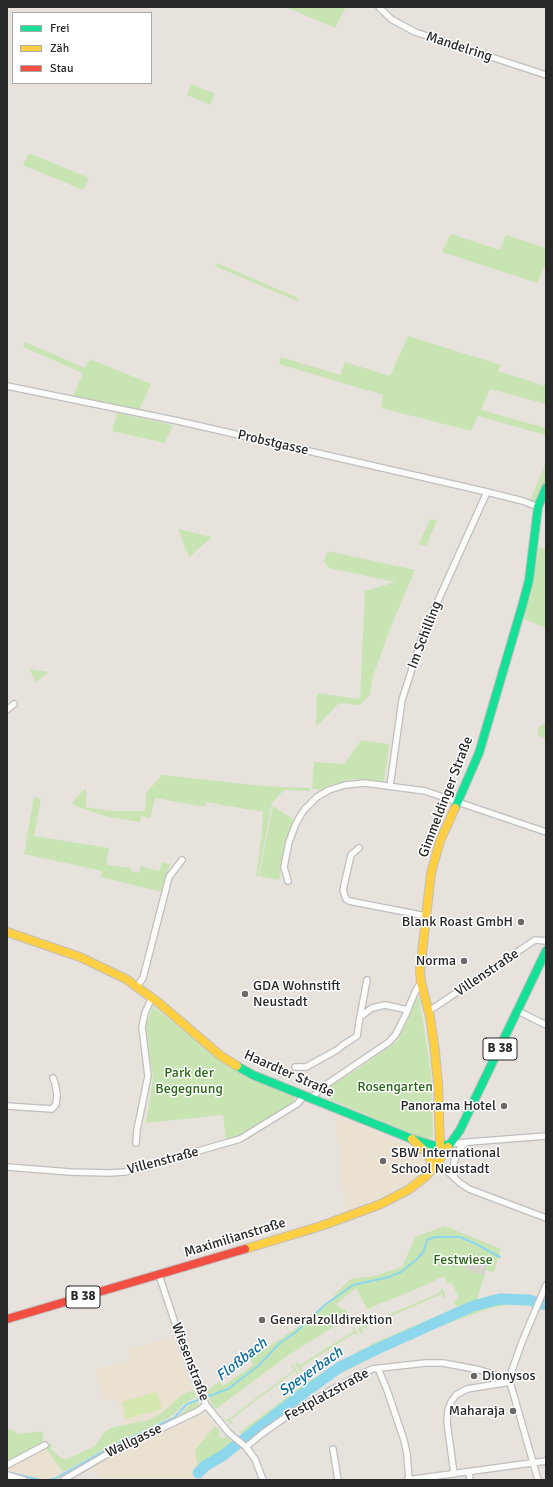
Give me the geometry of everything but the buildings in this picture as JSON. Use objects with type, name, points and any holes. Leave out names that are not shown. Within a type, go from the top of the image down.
[{"type":"street","name":"Mandelring","points":[[379,7],[392,19],[415,32],[546,75]]},
{"type":"street","name":"Probstgasse","points":[[7,386],[178,421],[487,492],[538,506]]},
{"type":"street","name":"Gimmeldinger Straße","points":[[440,1146],[438,1084],[429,1011],[421,982],[420,971],[431,873],[440,841],[479,753],[523,603],[528,580],[538,506],[546,488]]},
{"type":"street","name":"Im Schilling","points":[[390,786],[402,700],[423,634],[487,492]]},
{"type":"street","points":[[7,710],[14,704]]},
{"type":"street","points":[[288,881],[284,867],[294,826],[300,816],[320,795],[329,790],[345,785],[365,783],[425,791],[546,832]]},
{"type":"street","points":[[359,848],[350,855],[343,890],[346,899],[349,901],[426,916]]},
{"type":"street","points":[[137,986],[143,978],[169,878],[182,860]]},
{"type":"street","name":"Haardter Straße","points":[[7,932],[80,957],[117,974],[152,997],[227,1060],[253,1075],[412,1139],[440,1146],[450,1144]]},
{"type":"street","name":"Villenstraße","points":[[429,1011],[535,940],[546,941]]},
{"type":"street","name":"B 38","points":[[450,1144],[464,1122],[546,951]]},
{"type":"street","points":[[295,1067],[306,1067],[337,1050],[357,1036],[367,980]]},
{"type":"street","name":"Villenstraße","points":[[7,1167],[70,1172],[125,1172],[240,1139],[297,1104],[389,1042],[396,1034],[421,982]]},
{"type":"street","points":[[136,1143],[137,1130],[148,1076],[142,1027],[144,1013],[152,997]]},
{"type":"street","points":[[360,1017],[372,1008],[379,1006],[391,1006],[408,1010]]},
{"type":"street","points":[[518,1011],[546,1025]]},
{"type":"street","points":[[7,1106],[52,1110],[56,1104],[55,1083],[53,1078]]},
{"type":"street","points":[[450,1144],[546,1136]]},
{"type":"street","points":[[412,1139],[426,1151],[434,1167],[446,1170],[468,1189],[546,1218]]},
{"type":"street","points":[[454,1176],[454,1161],[457,1153],[462,1146],[468,1142]]},
{"type":"street","name":"Maximilianstraße","points":[[7,1319],[159,1275],[360,1212],[381,1204],[417,1184],[434,1167],[450,1144]]},
{"type":"street","name":"Wiesenstraße","points":[[159,1275],[184,1350],[204,1400],[228,1433],[245,1446],[256,1459],[263,1480]]},
{"type":"street","points":[[538,1480],[510,1382],[512,1370],[546,1285]]},
{"type":"street","name":"Festplatzstraße","points":[[245,1446],[290,1414],[330,1390],[372,1369],[425,1363],[443,1363],[480,1370],[496,1375],[510,1382]]},
{"type":"street","points":[[378,1368],[404,1440],[407,1454],[408,1480],[546,1461]]},
{"type":"street","points":[[454,1474],[447,1422],[448,1410],[451,1402],[456,1395],[467,1389],[510,1382]]},
{"type":"street","name":"Wallgasse","points":[[63,1480],[104,1456],[198,1411],[204,1400]]},
{"type":"street","points":[[7,1465],[45,1445]]},
{"type":"street","points":[[333,1449],[338,1480]]},
{"type":"street","points":[[470,1472],[470,1480]]},
{"type":"street","points":[[7,1475],[24,1480]]},
{"type":"shaded area","name":"SBW International School Neustadt","points":[[335,1115],[412,1147],[422,1153],[427,1165],[415,1179],[390,1194],[345,1211]]},
{"type":"shaded area","points":[[480,1259],[488,1261],[484,1275],[464,1268],[472,1261]]},
{"type":"shaded area","points":[[174,1338],[192,1389],[180,1396],[162,1412],[147,1419],[125,1425],[117,1398],[104,1402],[95,1370],[130,1361],[128,1349]]},
{"type":"shaded area","points":[[201,1415],[206,1416],[214,1426],[195,1449],[199,1480],[101,1480],[92,1467],[107,1458]]},
{"type":"shaded area","points":[[45,1448],[63,1472],[54,1477],[42,1479],[7,1470],[8,1468]]},
{"type":"green space","points":[[286,7],[346,7],[335,28]]},
{"type":"green space","points":[[191,84],[215,94],[210,105],[187,95]]},
{"type":"green space","points":[[29,153],[89,178],[83,190],[23,165]]},
{"type":"green space","points":[[451,234],[500,250],[506,235],[546,248],[546,264],[537,283],[442,252]]},
{"type":"green space","points":[[217,263],[298,298],[297,301],[215,266]]},
{"type":"green space","points":[[408,336],[501,365],[498,371],[546,386],[546,404],[490,389],[481,410],[546,428],[546,435],[478,416],[471,431],[381,408],[383,395],[279,364],[281,357],[340,375],[345,362],[390,376]]},
{"type":"green space","points":[[25,342],[85,368],[90,359],[151,384],[139,410],[73,396],[83,373],[23,347]]},
{"type":"green space","points":[[117,413],[173,425],[165,443],[112,431]]},
{"type":"green space","points":[[546,462],[546,482],[537,503],[530,501]]},
{"type":"green space","points":[[430,519],[437,520],[426,546],[419,544]]},
{"type":"green space","points":[[178,529],[212,537],[189,557]]},
{"type":"green space","points":[[539,546],[546,550],[546,628],[524,619],[533,582]]},
{"type":"green space","points":[[328,551],[415,570],[390,629],[373,676],[370,695],[360,705],[339,703],[316,727],[317,693],[360,699],[365,591],[395,582],[329,568],[324,561]]},
{"type":"green space","points":[[29,669],[49,672],[36,682]]},
{"type":"green space","points":[[545,722],[546,739],[538,735],[538,728]]},
{"type":"green space","points":[[361,740],[389,744],[384,782],[352,779],[333,784],[322,791],[312,788],[314,762],[345,764]]},
{"type":"green space","points":[[162,775],[263,786],[310,788],[310,791],[284,790],[272,803],[258,876],[256,876],[263,812],[206,802],[205,807],[155,798],[150,818],[141,816],[140,822],[109,817],[75,806],[72,802],[86,788],[86,807],[111,811],[145,811],[146,793]]},
{"type":"green space","points":[[34,797],[41,799],[34,836],[109,848],[106,865],[131,868],[130,871],[139,873],[141,866],[159,871],[162,862],[170,864],[162,892],[101,877],[102,871],[24,854]]},
{"type":"green space","points":[[273,806],[294,820],[288,834],[279,880],[259,876]]},
{"type":"green space","name":"Rosengarten","points":[[416,997],[419,998],[431,1071],[433,1137],[427,1140],[329,1099],[329,1091],[333,1084],[358,1069],[397,1041],[407,1022]]},
{"type":"green space","name":"Park der Begegnung","points":[[153,1006],[221,1061],[246,1075],[294,1096],[294,1102],[246,1132],[229,1140],[226,1139],[223,1115],[146,1123],[153,1079],[146,1025]]},
{"type":"green space","name":"Festwiese","points":[[445,1226],[501,1249],[494,1272],[486,1270],[477,1300],[494,1294],[502,1300],[530,1302],[530,1306],[511,1304],[487,1309],[396,1343],[373,1354],[369,1345],[470,1302],[456,1307],[454,1301],[459,1298],[452,1283],[447,1284],[444,1276],[367,1309],[356,1288],[336,1304],[342,1309],[345,1309],[349,1317],[290,1354],[216,1409],[212,1405],[206,1391],[220,1381],[223,1386],[253,1365],[250,1359],[313,1317],[328,1304],[338,1291],[351,1279],[374,1276],[402,1267],[415,1237]]},
{"type":"green space","points":[[442,1288],[446,1297],[444,1298],[442,1294],[362,1329],[363,1333],[361,1334],[358,1328],[441,1292],[440,1289]]},
{"type":"green space","points":[[354,1327],[358,1335],[357,1336],[355,1333],[301,1367],[303,1371],[301,1372],[295,1364],[297,1362],[300,1365],[354,1331],[352,1328]]},
{"type":"green space","points":[[364,1348],[369,1359],[320,1384],[247,1439],[240,1432],[306,1383]]},
{"type":"green space","points":[[293,1365],[299,1374],[295,1371],[230,1420],[233,1423],[230,1424],[225,1419],[228,1419],[294,1370],[291,1366]]},
{"type":"green space","points":[[193,1390],[196,1397],[185,1403],[173,1415],[110,1446],[63,1472],[45,1447],[52,1443],[51,1449],[61,1458],[67,1459],[95,1446],[103,1434],[110,1428],[148,1420],[163,1412],[180,1396]]},
{"type":"green space","points":[[157,1392],[162,1409],[126,1419],[122,1402]]},
{"type":"green space","points":[[198,1401],[199,1408],[176,1419],[190,1404]]},
{"type":"green space","points":[[215,1426],[221,1432],[218,1435],[223,1439],[226,1436],[234,1444],[198,1468],[195,1450]]},
{"type":"green space","points":[[7,1428],[19,1434],[42,1431],[44,1443],[17,1457],[7,1460]]},
{"type":"waterway","name":"Floßbach","points":[[48,1480],[54,1479],[111,1447],[174,1418],[187,1404],[228,1389],[258,1366],[280,1343],[296,1332],[326,1304],[353,1285],[389,1277],[401,1272],[424,1251],[427,1240],[435,1237],[460,1237],[500,1257]]},
{"type":"waterway","name":"Speyerbach","points":[[198,1473],[205,1466],[222,1456],[340,1367],[377,1349],[473,1306],[500,1299],[529,1300],[546,1305]]},
{"type":"waterway","name":"Floßbach","points":[[7,1472],[40,1480]]},
{"type":"traffic: fast","points":[[455,808],[479,753],[523,603],[529,580],[538,507],[546,488]]},
{"type":"traffic: fast","points":[[448,1147],[460,1130],[546,951]]},
{"type":"traffic: fast","points":[[237,1066],[253,1075],[412,1139],[436,1146],[445,1145]]},
{"type":"traffic: slow","points":[[440,1146],[438,1084],[435,1052],[430,1017],[421,982],[420,971],[431,873],[440,841],[455,808]]},
{"type":"traffic: slow","points":[[7,932],[80,957],[126,979],[159,1003],[221,1056],[237,1066]]},
{"type":"traffic: slow","points":[[412,1139],[429,1155],[432,1169]]},
{"type":"traffic: slow","points":[[245,1249],[321,1226],[381,1204],[408,1190],[425,1177],[436,1165],[448,1147]]},
{"type":"traffic: jam","points":[[7,1319],[245,1249]]},
{"type":"place","name":"Blank Roast GmbH","points":[[521,922]]},
{"type":"place","name":"Norma","points":[[464,961]]},
{"type":"place","name":"GDA Wohnstift Neustadt","points":[[245,994]]},
{"type":"place","name":"Panorama Hotel","points":[[504,1106]]},
{"type":"place","name":"SBW International School Neustadt","points":[[383,1161]]},
{"type":"place","name":"Generalzolldirektion","points":[[262,1320]]},
{"type":"place","name":"Dionysos","points":[[474,1376]]},
{"type":"place","name":"Maharaja","points":[[513,1411]]}]
